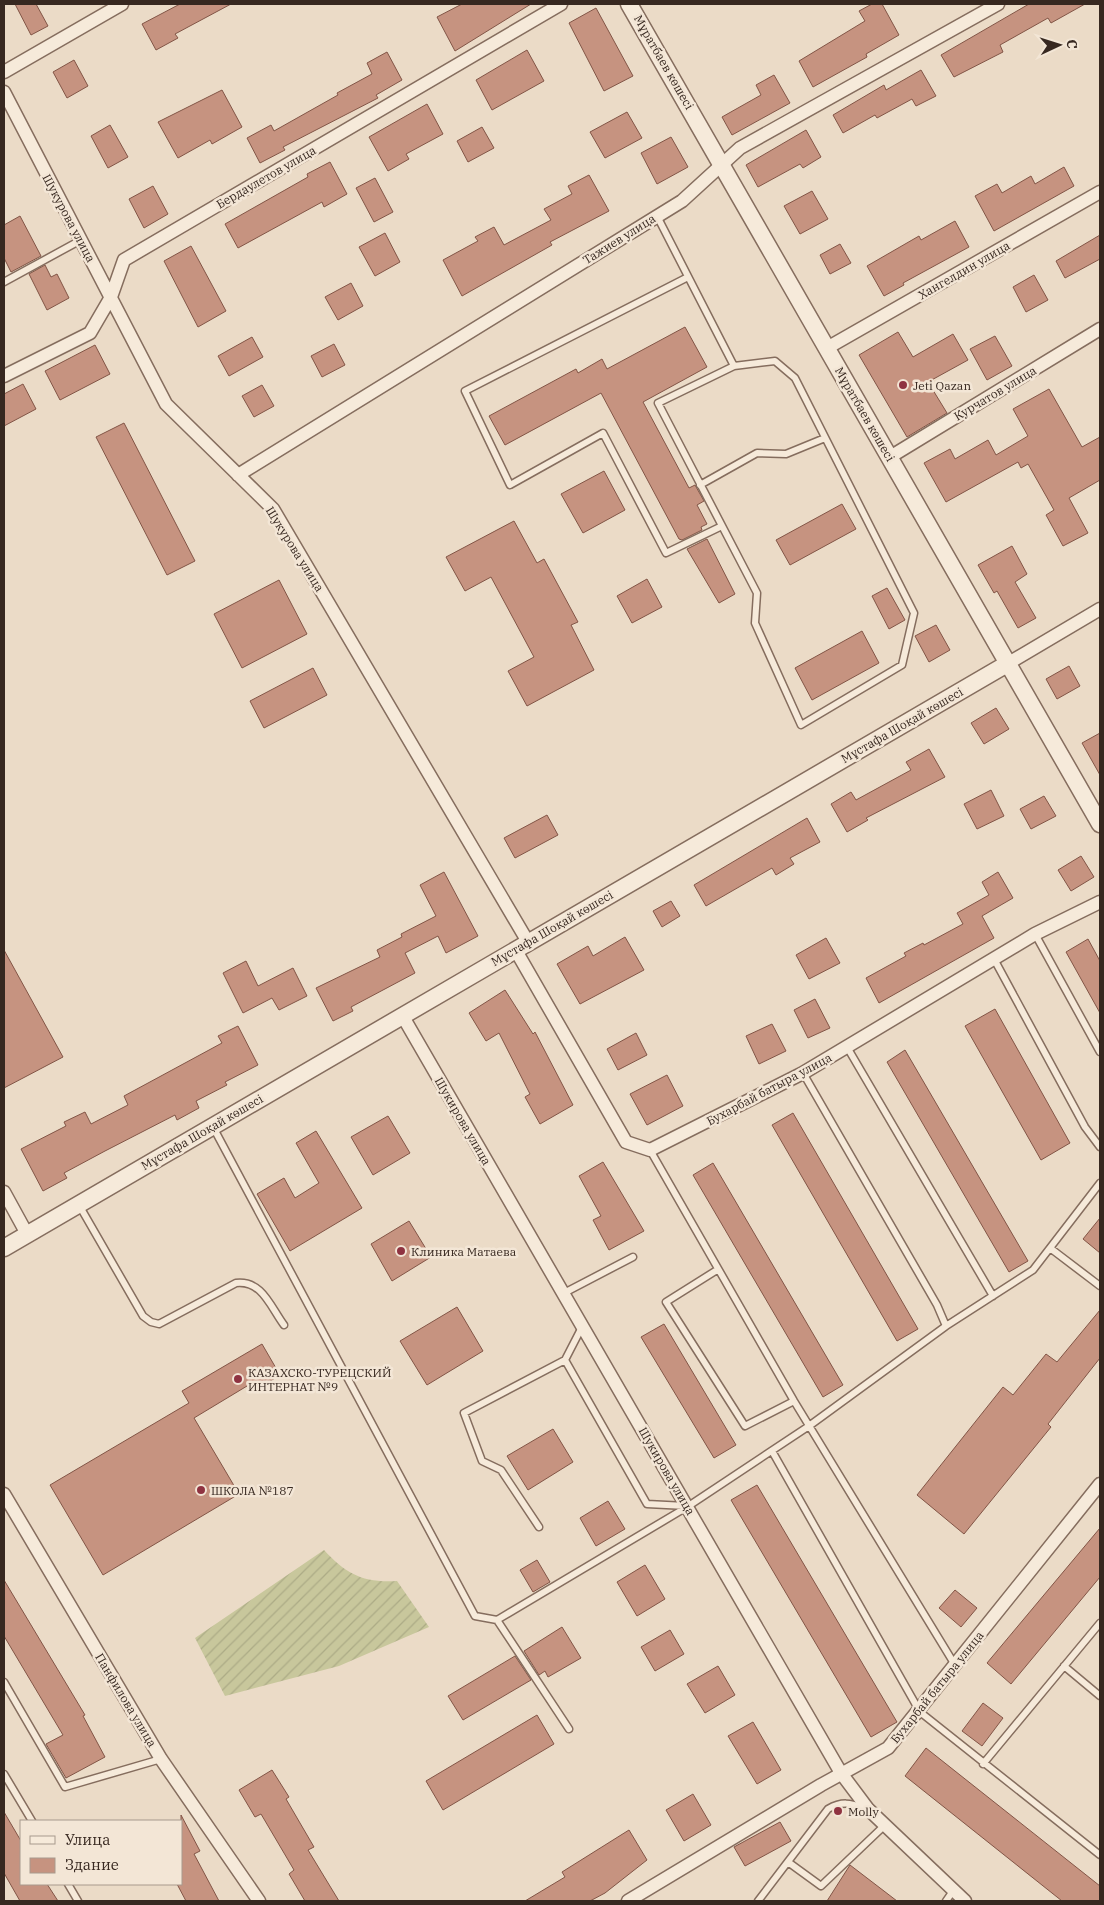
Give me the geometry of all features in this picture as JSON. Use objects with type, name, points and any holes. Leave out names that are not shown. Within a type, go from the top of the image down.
[{"type":"street","points":[[4,72],[122,4]]},
{"type":"street","name":"Бердаулетов улица","points":[[4,376],[90,333],[110,297],[124,260],[561,4]]},
{"type":"street","name":"Мұратбаев көшесі","points":[[629,4],[722,162],[1100,824]]},
{"type":"street","name":"Тажиев улица","points":[[238,475],[682,201],[722,162],[740,148],[998,4]]},
{"type":"street","name":"Шукурова улица","points":[[4,92],[166,404],[273,509],[521,946]]},
{"type":"street","name":"Хангелдин улица","points":[[827,348],[1100,192]]},
{"type":"street","name":"Курчатов улица","points":[[890,457],[1100,329]]},
{"type":"street","name":"Мұстафа Шоқай көшесі","points":[[4,1248],[1100,610]]},
{"type":"street","name":"Бухарбай батыра улица","points":[[650,1150],[803,1074],[1035,934],[1100,902]]},
{"type":"street","points":[[521,946],[626,1142],[650,1150]]},
{"type":"street","name":"Шукирова улица","points":[[402,1015],[841,1773],[868,1809],[885,1825],[949,1896],[965,1901]]},
{"type":"street","points":[[4,1192],[27,1234]]},
{"type":"street","name":"Бухарбай батыра улица","points":[[628,1901],[841,1773],[888,1748],[920,1712],[955,1665],[1100,1484]]},
{"type":"street","name":"Панфилова улица","points":[[4,1494],[8,1511],[161,1759],[258,1901]]},
{"type":"lane","points":[[657,216],[734,366]]},
{"type":"lane","points":[[4,282],[81,240]]},
{"type":"lane","points":[[688,277],[465,391],[510,485],[603,433],[666,553],[722,526]]},
{"type":"lane","points":[[775,361],[795,378],[914,613],[902,665],[802,725],[755,623],[757,593],[658,403],[734,366],[775,361]]},
{"type":"lane","points":[[700,485],[757,453],[786,454],[825,438]]},
{"type":"lane","points":[[1035,934],[1100,1052]]},
{"type":"lane","points":[[994,959],[1085,1127],[1100,1147]]},
{"type":"lane","points":[[847,1047],[993,1296]]},
{"type":"lane","points":[[803,1074],[937,1305],[946,1326]]},
{"type":"lane","points":[[213,1126],[475,1616],[497,1620],[687,1507],[809,1426],[946,1326],[1033,1270],[1100,1183]]},
{"type":"lane","points":[[650,1150],[794,1402],[955,1665]]},
{"type":"lane","points":[[78,1204],[143,1316],[151,1322],[159,1324],[236,1283],[248,1283],[256,1286],[284,1325]]},
{"type":"lane","points":[[1050,1248],[1100,1286]]},
{"type":"lane","points":[[564,1293],[633,1257]]},
{"type":"lane","points":[[717,1270],[666,1302],[745,1426],[794,1402]]},
{"type":"lane","points":[[539,1527],[501,1470],[482,1461],[464,1413],[565,1360],[583,1325]]},
{"type":"lane","points":[[565,1360],[647,1504],[687,1507]]},
{"type":"lane","points":[[772,1451],[920,1712],[983,1764],[1100,1855]]},
{"type":"lane","points":[[497,1620],[568,1729]]},
{"type":"lane","points":[[983,1764],[1100,1623]]},
{"type":"lane","points":[[1064,1666],[1100,1696]]},
{"type":"lane","points":[[4,1682],[65,1787],[161,1759]]},
{"type":"lane","points":[[4,1774],[31,1820]]},
{"type":"lane","points":[[758,1901],[828,1809],[838,1804],[848,1803],[868,1809]]},
{"type":"lane","points":[[788,1862],[821,1886],[885,1825]]},
{"type":"lane","points":[[69,1885],[78,1901]]},
{"type":"green space","points":[[324,1550],[340,1565],[356,1575],[374,1580],[397,1581],[429,1627],[339,1666],[225,1696],[195,1638]]},
{"type":"building","points":[[15,4],[36,4],[48,26],[31,35]]},
{"type":"building","points":[[180,4],[231,4],[175,34],[178,38],[156,50],[142,24]]},
{"type":"building","points":[[462,4],[531,4],[455,51],[437,17]]},
{"type":"building","points":[[872,4],[882,4],[899,35],[866,54],[867,57],[813,87],[799,61],[865,21],[859,11]]},
{"type":"building","points":[[1029,4],[1085,4],[1051,23],[1048,18],[1000,45],[1003,52],[954,77],[941,55]]},
{"type":"building","points":[[596,8],[633,76],[604,91],[569,23]]},
{"type":"building","points":[[527,50],[544,81],[492,110],[476,80]]},
{"type":"building","points":[[387,52],[402,80],[376,95],[378,98],[283,147],[285,150],[260,163],[247,138],[271,125],[274,131],[338,95],[337,93],[372,74],[367,63]]},
{"type":"building","points":[[74,60],[88,86],[67,98],[53,72]]},
{"type":"building","points":[[921,70],[936,96],[916,106],[912,99],[877,118],[875,115],[843,133],[833,115],[884,85],[886,90]]},
{"type":"building","points":[[774,75],[790,103],[732,135],[722,117],[761,95],[756,85]]},
{"type":"building","points":[[222,90],[242,127],[212,144],[210,140],[178,158],[158,122]]},
{"type":"building","points":[[427,104],[443,134],[406,154],[409,159],[388,171],[369,137]]},
{"type":"building","points":[[627,112],[642,138],[605,158],[590,132]]},
{"type":"building","points":[[110,125],[128,157],[108,168],[91,136]]},
{"type":"building","points":[[482,127],[494,148],[468,162],[457,141]]},
{"type":"building","points":[[806,130],[821,157],[803,168],[800,164],[758,187],[746,165]]},
{"type":"building","points":[[671,137],[688,167],[657,184],[641,153]]},
{"type":"building","points":[[330,162],[347,194],[324,207],[322,202],[238,248],[225,224],[308,177],[307,174]]},
{"type":"building","points":[[1064,167],[1074,186],[994,231],[975,196],[997,184],[1002,193],[1031,176],[1035,184]]},
{"type":"building","points":[[589,175],[609,211],[550,242],[552,245],[462,296],[443,260],[478,241],[475,237],[494,227],[504,245],[551,220],[544,209],[572,194],[568,186]]},
{"type":"building","points":[[375,178],[393,212],[374,222],[356,188]]},
{"type":"building","points":[[153,186],[168,214],[144,228],[129,199]]},
{"type":"building","points":[[812,191],[828,219],[800,234],[784,206]]},
{"type":"building","points":[[20,216],[41,256],[11,272],[4,258],[4,225]]},
{"type":"building","points":[[955,221],[969,247],[903,283],[904,285],[884,296],[867,266],[919,236],[921,240]]},
{"type":"building","points":[[385,233],[400,262],[375,276],[359,247]]},
{"type":"building","points":[[1100,235],[1100,259],[1065,278],[1056,261]]},
{"type":"building","points":[[840,244],[851,263],[830,274],[820,255]]},
{"type":"building","points":[[191,246],[226,311],[198,327],[164,261]]},
{"type":"building","points":[[45,265],[51,277],[57,274],[69,298],[47,310],[29,274]]},
{"type":"building","points":[[1034,275],[1048,300],[1026,312],[1013,287]]},
{"type":"building","points":[[351,283],[363,306],[338,320],[325,297]]},
{"type":"building","points":[[685,327],[707,367],[643,402],[689,488],[695,485],[704,501],[697,505],[707,524],[701,527],[702,530],[682,540],[679,539],[601,393],[505,445],[489,416],[576,369],[578,373],[602,359],[607,369]]},
{"type":"building","name":"Jeti Qazan","points":[[898,332],[913,357],[953,334],[968,360],[928,382],[947,413],[907,437],[859,355]]},
{"type":"building","points":[[995,336],[1012,366],[987,380],[970,349]]},
{"type":"building","points":[[252,337],[263,357],[229,376],[218,356]]},
{"type":"building","points":[[334,344],[345,365],[322,377],[311,356]]},
{"type":"building","points":[[95,345],[110,374],[60,400],[45,371]]},
{"type":"building","points":[[23,384],[36,409],[4,426],[4,394]]},
{"type":"building","points":[[262,385],[274,406],[254,417],[242,396]]},
{"type":"building","points":[[1049,389],[1082,447],[1100,437],[1100,480],[1069,498],[1088,533],[1063,546],[1046,515],[1054,510],[1028,464],[1021,468],[1018,462],[946,502],[924,463],[950,449],[955,459],[988,440],[996,455],[1028,436],[1013,409]]},
{"type":"building","points":[[124,423],[195,561],[167,575],[96,437]]},
{"type":"building","points":[[604,471],[625,510],[583,533],[561,494]]},
{"type":"building","points":[[842,504],[856,529],[790,565],[776,540]]},
{"type":"building","points":[[514,521],[537,563],[544,559],[578,622],[571,625],[594,670],[527,706],[508,671],[534,657],[491,577],[465,591],[446,557]]},
{"type":"building","points":[[707,539],[735,594],[719,603],[687,549]]},
{"type":"building","points":[[1012,546],[1027,574],[1015,582],[1036,618],[1018,628],[997,591],[994,593],[978,565]]},
{"type":"building","points":[[647,579],[662,607],[632,623],[617,596]]},
{"type":"building","points":[[279,580],[307,634],[242,668],[214,614]]},
{"type":"building","points":[[887,588],[905,620],[889,629],[872,596]]},
{"type":"building","points":[[936,625],[950,650],[929,662],[915,636]]},
{"type":"building","points":[[862,631],[879,663],[812,700],[795,668]]},
{"type":"building","points":[[1069,666],[1080,686],[1057,699],[1046,679]]},
{"type":"building","points":[[313,668],[327,695],[264,728],[250,701]]},
{"type":"building","points":[[996,708],[1009,729],[984,744],[971,723]]},
{"type":"building","points":[[1100,733],[1100,775],[1082,743]]},
{"type":"building","points":[[929,749],[945,777],[866,818],[868,820],[847,832],[831,804],[851,792],[856,800],[911,770],[906,762]]},
{"type":"building","points":[[991,790],[1004,816],[977,829],[964,804]]},
{"type":"building","points":[[1044,796],[1056,816],[1031,829],[1020,809]]},
{"type":"building","points":[[547,815],[558,835],[515,858],[504,838]]},
{"type":"building","points":[[807,818],[820,842],[790,858],[794,864],[776,875],[772,868],[706,906],[694,885]]},
{"type":"building","points":[[1081,856],[1094,877],[1071,891],[1058,870]]},
{"type":"building","points":[[444,872],[478,936],[446,953],[438,936],[405,953],[415,973],[351,1007],[353,1011],[333,1021],[316,988],[380,957],[377,950],[402,937],[401,934],[436,916],[420,885]]},
{"type":"building","points":[[998,872],[1013,898],[982,916],[994,938],[879,1003],[866,978],[906,956],[904,953],[923,943],[924,945],[963,924],[957,913],[989,895],[982,882]]},
{"type":"building","points":[[671,901],[680,916],[662,927],[653,911]]},
{"type":"building","points":[[625,937],[644,970],[580,1004],[557,964],[588,946],[593,956]]},
{"type":"building","points":[[826,938],[840,963],[809,979],[796,955]]},
{"type":"building","points":[[1088,939],[1100,961],[1100,1013],[1066,952]]},
{"type":"building","points":[[4,950],[63,1057],[4,1088]]},
{"type":"building","points":[[246,961],[258,986],[293,968],[307,996],[279,1010],[272,998],[243,1013],[223,973]]},
{"type":"building","points":[[505,990],[533,1034],[535,1032],[573,1105],[540,1124],[525,1097],[530,1094],[499,1033],[486,1041],[469,1013]]},
{"type":"building","points":[[815,999],[830,1028],[808,1038],[794,1010]]},
{"type":"building","points":[[995,1009],[1070,1143],[1041,1160],[965,1026]]},
{"type":"building","points":[[772,1024],[786,1051],[759,1064],[746,1036]]},
{"type":"building","points":[[238,1026],[258,1065],[225,1082],[227,1085],[196,1101],[199,1108],[177,1120],[175,1115],[105,1151],[64,1173],[67,1178],[43,1191],[21,1149],[66,1126],[64,1122],[85,1112],[91,1124],[128,1105],[124,1096],[222,1043],[218,1036]]},
{"type":"building","points":[[636,1033],[647,1055],[618,1070],[607,1049]]},
{"type":"building","points":[[905,1050],[1028,1261],[1009,1272],[887,1062]]},
{"type":"building","points":[[667,1075],[683,1106],[647,1125],[630,1094]]},
{"type":"building","points":[[793,1113],[918,1329],[897,1341],[772,1125]]},
{"type":"building","points":[[388,1116],[410,1153],[373,1175],[351,1137]]},
{"type":"building","points":[[316,1131],[362,1208],[290,1251],[257,1194],[284,1178],[295,1198],[319,1183],[296,1143]]},
{"type":"building","points":[[603,1162],[644,1231],[609,1250],[593,1220],[601,1216],[579,1176]]},
{"type":"building","points":[[713,1163],[843,1385],[823,1397],[693,1175]]},
{"type":"building","points":[[1100,1218],[1100,1253],[1083,1239]]},
{"type":"building","name":"Клиника Матаева","points":[[409,1221],[431,1257],[392,1281],[371,1244]]},
{"type":"building","points":[[457,1307],[483,1351],[427,1385],[400,1341]]},
{"type":"building","points":[[1100,1310],[1100,1358],[1048,1424],[1051,1427],[964,1534],[917,1495],[1003,1387],[1013,1395],[1046,1354],[1057,1362]]},
{"type":"building","points":[[664,1324],[736,1445],[714,1458],[641,1337]]},
{"type":"building","name":"ШКОЛА №187","points":[[262,1344],[280,1375],[256,1390],[252,1383],[194,1418],[239,1494],[103,1575],[50,1485],[189,1403],[182,1391]]},
{"type":"building","points":[[553,1429],[573,1462],[528,1490],[507,1456]]},
{"type":"building","points":[[757,1485],[897,1722],[871,1737],[731,1500]]},
{"type":"building","points":[[608,1501],[625,1529],[596,1546],[580,1518]]},
{"type":"building","points":[[1100,1528],[1100,1577],[1011,1684],[987,1663]]},
{"type":"building","points":[[537,1560],[550,1582],[533,1592],[520,1570]]},
{"type":"building","points":[[645,1565],[665,1599],[637,1616],[617,1582]]},
{"type":"building","points":[[4,1580],[85,1715],[83,1716],[105,1757],[66,1778],[46,1744],[63,1735],[4,1636]]},
{"type":"building","points":[[955,1590],[977,1608],[961,1627],[939,1608]]},
{"type":"building","points":[[562,1627],[581,1658],[548,1677],[545,1671],[539,1675],[524,1651]]},
{"type":"building","points":[[670,1630],[684,1654],[655,1671],[641,1647]]},
{"type":"building","points":[[515,1656],[531,1680],[463,1720],[448,1696]]},
{"type":"building","points":[[718,1666],[735,1695],[705,1713],[687,1684]]},
{"type":"building","points":[[983,1703],[1003,1718],[982,1746],[962,1731]]},
{"type":"building","points":[[537,1715],[554,1744],[443,1810],[426,1781]]},
{"type":"building","points":[[753,1722],[781,1770],[757,1784],[728,1736]]},
{"type":"building","points":[[926,1748],[1100,1886],[1100,1901],[1062,1901],[905,1776]]},
{"type":"building","points":[[272,1770],[289,1797],[286,1799],[314,1847],[308,1850],[339,1901],[305,1901],[289,1874],[294,1870],[261,1814],[255,1817],[239,1790]]},
{"type":"building","points":[[693,1794],[711,1825],[684,1841],[666,1810]]},
{"type":"building","points":[[4,1812],[20,1839],[20,1885],[48,1885],[58,1901],[20,1901],[4,1873]]},
{"type":"building","points":[[181,1815],[200,1851],[194,1854],[219,1901],[186,1901],[178,1885],[182,1885]]},
{"type":"building","points":[[780,1822],[791,1841],[745,1866],[734,1847]]},
{"type":"building","points":[[629,1830],[647,1860],[605,1893],[590,1901],[525,1901],[565,1877],[562,1872]]},
{"type":"building","points":[[850,1865],[897,1901],[827,1901]]},
{"type":"place","name":"Jeti Qazan","points":[[903,385]]},
{"type":"place","name":"Клиника Матаева","points":[[401,1251]]},
{"type":"place","name":"КАЗАХСКО-ТУРЕЦСКИЙ ИНТЕРНАТ №9","points":[[238,1379]]},
{"type":"place","name":"ШКОЛА №187","points":[[201,1490]]},
{"type":"place","name":"Molly","points":[[838,1811]]}]
